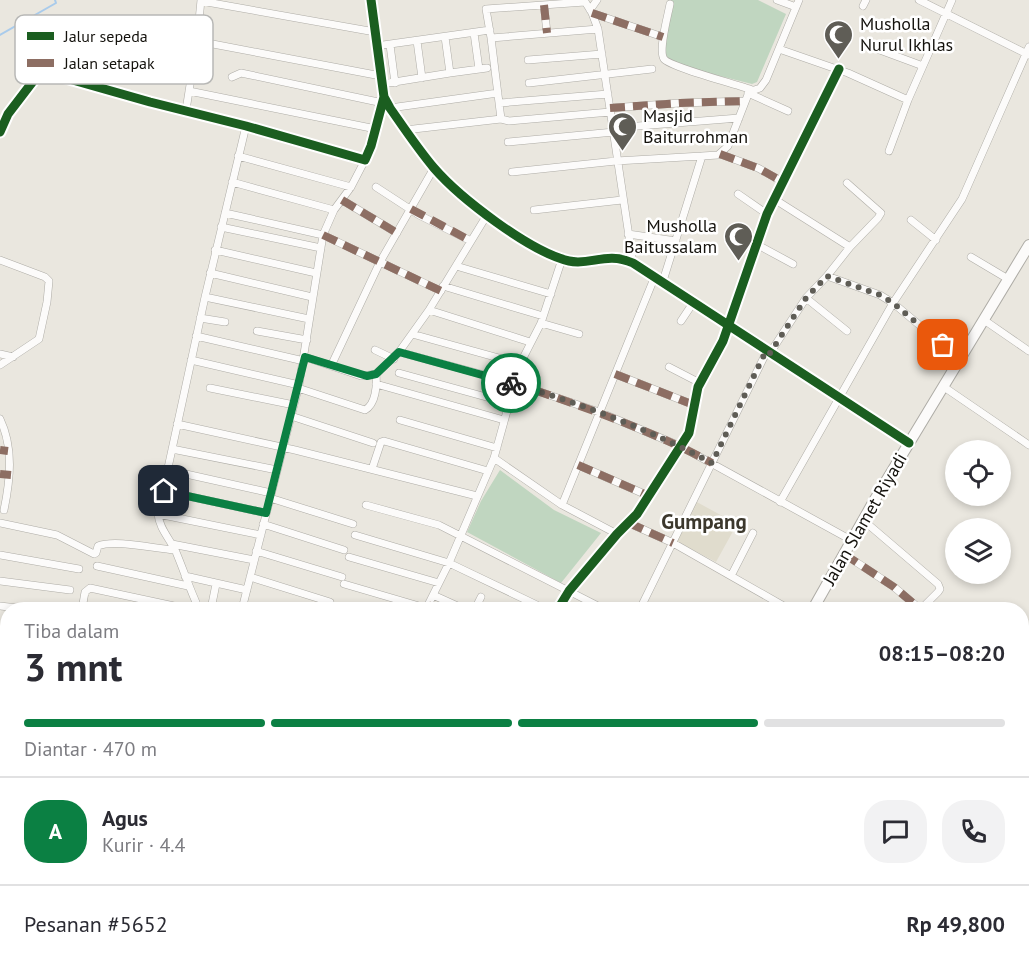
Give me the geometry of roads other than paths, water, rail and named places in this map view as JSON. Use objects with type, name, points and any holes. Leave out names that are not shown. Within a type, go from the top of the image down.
[{"type":"main road","name":"Jalan Slamet Riyadi","points":[[817,602],[851,540],[1028,248]]},
{"type":"street","points":[[200,15],[201,0],[375,32]]},
{"type":"street","points":[[244,602],[299,387],[322,235],[334,210],[351,187],[365,160],[383,100],[371,0]]},
{"type":"street","points":[[483,0],[491,34],[501,119]]},
{"type":"street","points":[[591,12],[597,0]]},
{"type":"street","points":[[405,130],[501,119],[509,121],[748,94],[763,85],[798,3],[777,0]]},
{"type":"street","points":[[780,502],[893,303],[962,199],[1028,52],[919,0]]},
{"type":"street","points":[[889,151],[908,100],[952,0]]},
{"type":"street","points":[[486,9],[584,1],[591,12],[598,29],[606,75],[616,161],[633,263]]},
{"type":"street","points":[[670,4],[663,37],[663,57],[668,62],[788,111]]},
{"type":"street","points":[[544,5],[547,33]]},
{"type":"street","points":[[591,12],[663,37]]},
{"type":"street","points":[[376,46],[474,33],[547,33],[598,29]]},
{"type":"street","points":[[213,44],[395,83],[483,69],[474,33]]},
{"type":"street","points":[[446,37],[450,73]]},
{"type":"street","points":[[417,41],[422,78]]},
{"type":"street","points":[[390,45],[395,83]]},
{"type":"street","points":[[779,49],[839,69],[908,100]]},
{"type":"street","points":[[877,49],[923,66]]},
{"type":"street","points":[[528,60],[602,54]]},
{"type":"street","points":[[529,83],[652,69]]},
{"type":"street","points":[[562,602],[617,534],[629,523],[689,433],[693,405],[700,382],[723,341],[767,214],[839,69]]},
{"type":"street","points":[[232,76],[241,73],[383,100],[434,168],[452,186],[487,215],[529,243],[562,258],[578,262],[615,258],[633,263],[909,443]]},
{"type":"street","points":[[0,132],[8,114],[31,84]]},
{"type":"street","points":[[87,84],[365,160]]},
{"type":"street","points":[[186,110],[190,84]]},
{"type":"street","points":[[189,91],[376,129]]},
{"type":"street","points":[[390,108],[498,93]]},
{"type":"street","points":[[500,103],[608,94]]},
{"type":"street","points":[[720,154],[728,146],[748,94]]},
{"type":"street","points":[[508,142],[739,118]]},
{"type":"street","points":[[196,602],[158,514],[215,250],[246,126]]},
{"type":"street","points":[[512,171],[720,154],[758,168],[783,182]]},
{"type":"street","points":[[238,156],[351,187]]},
{"type":"street","points":[[663,281],[702,156]]},
{"type":"street","points":[[331,366],[380,262],[434,168]]},
{"type":"street","points":[[232,182],[334,210]]},
{"type":"street","points":[[644,602],[768,352],[806,298],[878,218],[880,210],[847,183]]},
{"type":"street","points":[[376,186],[411,209],[471,241]]},
{"type":"street","points":[[738,194],[767,214]]},
{"type":"street","points":[[774,198],[850,247]]},
{"type":"street","points":[[342,200],[397,233]]},
{"type":"street","points":[[534,210],[622,200]]},
{"type":"street","points":[[225,213],[322,235],[442,289],[579,334]]},
{"type":"street","points":[[196,336],[304,359],[361,376],[376,374],[394,359],[429,310],[487,215]]},
{"type":"street","points":[[911,220],[936,240]]},
{"type":"street","points":[[221,227],[321,248]]},
{"type":"street","points":[[628,234],[676,241]]},
{"type":"street","points":[[756,244],[794,264]]},
{"type":"street","points":[[215,250],[316,273]]},
{"type":"street","points":[[971,256],[1008,279]]},
{"type":"street","points":[[430,602],[449,563],[494,458],[520,364],[542,320],[562,258]]},
{"type":"street","points":[[0,260],[45,277],[48,281],[47,302],[39,339],[0,365]]},
{"type":"street","points":[[456,266],[551,294]]},
{"type":"street","points":[[210,273],[312,297]]},
{"type":"street","points":[[562,505],[655,276]]},
{"type":"street","points":[[827,276],[880,295],[893,303],[960,359]]},
{"type":"street","points":[[205,297],[309,319]]},
{"type":"street","points":[[806,298],[847,331]]},
{"type":"street","points":[[681,321],[693,303]]},
{"type":"street","points":[[429,310],[530,342]]},
{"type":"street","points":[[200,318],[225,322]]},
{"type":"street","points":[[984,320],[1029,351]]},
{"type":"street","points":[[257,331],[307,340]]},
{"type":"street","points":[[412,334],[520,364]]},
{"type":"street","points":[[375,350],[394,359]]},
{"type":"street","points":[[399,352],[514,383],[599,412],[680,446],[851,540]]},
{"type":"street","points":[[0,354],[13,357]]},
{"type":"street","points":[[191,360],[299,387],[365,410],[372,405],[376,374]]},
{"type":"street","points":[[669,367],[700,382]]},
{"type":"street","points":[[399,373],[508,404]]},
{"type":"street","points":[[615,374],[693,405]]},
{"type":"street","points":[[376,384],[504,420]]},
{"type":"street","points":[[944,387],[1029,445]]},
{"type":"street","points":[[210,388],[294,405]]},
{"type":"street","points":[[291,416],[373,443]]},
{"type":"street","points":[[0,419],[4,451],[11,475],[1,523],[57,535],[94,555],[98,546],[102,544],[174,547],[254,560]]},
{"type":"street","points":[[400,420],[496,448]]},
{"type":"street","points":[[177,424],[282,447],[477,496]]},
{"type":"street","points":[[372,469],[378,446],[384,441],[488,471]]},
{"type":"street","points":[[172,448],[277,470]]},
{"type":"street","points":[[494,458],[562,505],[617,534]]},
{"type":"street","points":[[578,465],[649,496]]},
{"type":"street","points":[[168,470],[271,495],[353,524]]},
{"type":"street","points":[[0,474],[11,475]]},
{"type":"street","points":[[164,491],[266,513]]},
{"type":"street","points":[[366,505],[439,525],[569,591],[584,602]]},
{"type":"street","points":[[158,514],[261,535]]},
{"type":"street","points":[[863,520],[938,584],[940,589],[927,602]]},
{"type":"street","points":[[629,523],[673,543],[777,602]]},
{"type":"street","points":[[263,524],[344,550]]},
{"type":"street","points":[[731,576],[753,533]]},
{"type":"street","points":[[355,535],[449,563],[530,602]]},
{"type":"street","points":[[256,551],[411,602]]},
{"type":"street","points":[[844,554],[894,586],[912,602]]},
{"type":"street","points":[[0,555],[79,569]]},
{"type":"street","points":[[349,557],[439,583]]},
{"type":"street","points":[[98,566],[188,586]]},
{"type":"street","points":[[184,576],[247,590]]},
{"type":"street","points":[[250,577],[330,602]]},
{"type":"street","points":[[0,581],[70,590]]},
{"type":"street","points":[[212,602],[216,584]]},
{"type":"street","points":[[83,602],[85,592],[90,588],[155,602]]},
{"type":"street","points":[[433,595],[448,602]]},
{"type":"street","points":[[478,602],[481,597]]},
{"type":"waterway","points":[[35,15],[56,3],[55,0]]},
{"type":"waterway","points":[[0,35],[15,26]]},
{"type":"place","name":"Musholla Nurul Ikhlas","points":[[839,60]]},
{"type":"place","name":"Masjid Baiturrohman","points":[[622,152]]},
{"type":"place","name":"Musholla Baitussalam","points":[[738,262]]},
{"type":"district","name":"Gumpang","points":[[704,522]]}]
